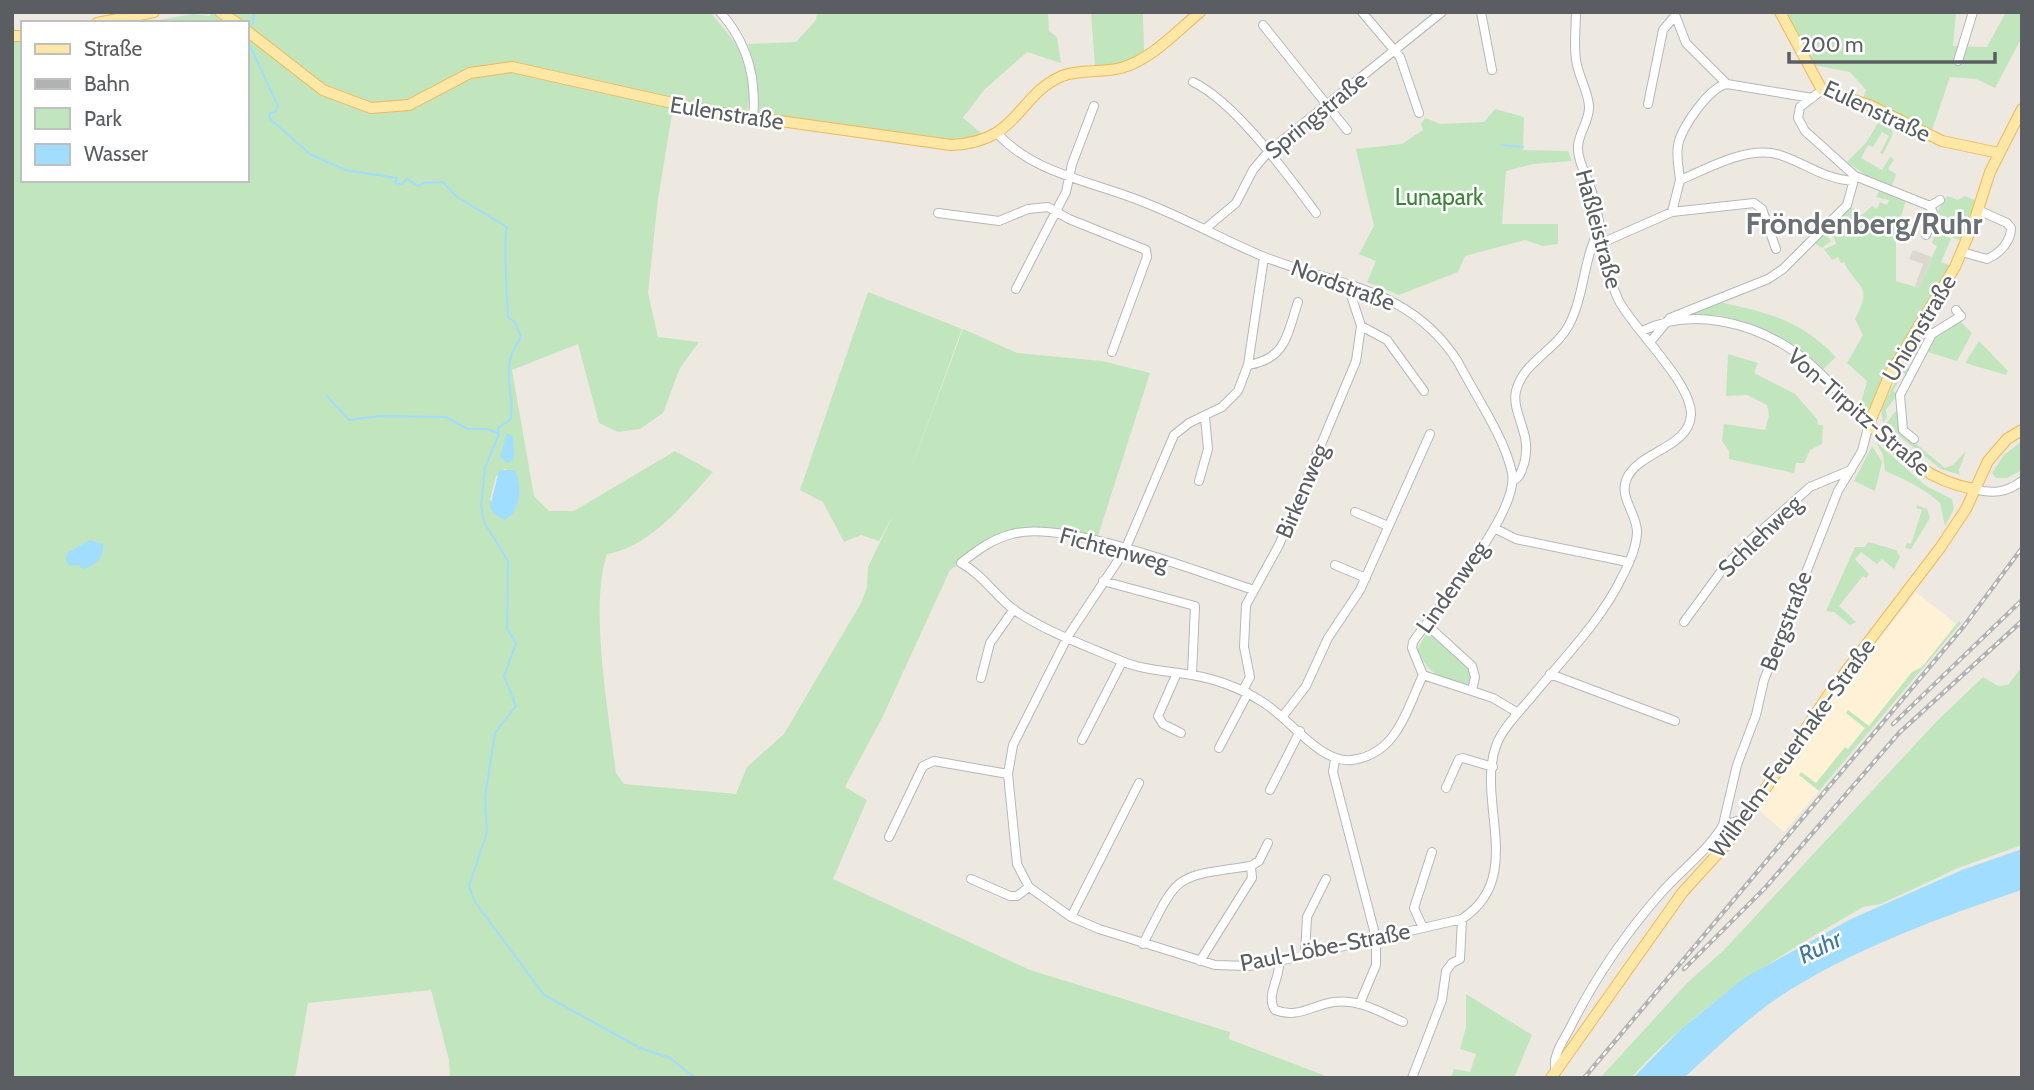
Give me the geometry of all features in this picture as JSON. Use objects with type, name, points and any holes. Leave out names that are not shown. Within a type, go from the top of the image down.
[{"type":"main road","points":[[107,21],[154,12]]},
{"type":"main road","name":"Eulenstraße","points":[[248,32],[323,90],[371,108],[409,105],[470,73],[512,67],[670,104],[951,145],[974,143],[997,133],[1052,82],[1076,72],[1121,68],[1135,62],[1200,12]]},
{"type":"main road","name":"Eulenstraße","points":[[1780,12],[1822,90],[1869,105],[1942,141],[1999,153]]},
{"type":"main road","name":"Unionstraße","points":[[1869,424],[1877,400],[1962,253],[1990,172],[2022,108]]},
{"type":"main road","points":[[1973,148],[1984,159],[1990,172]]},
{"type":"main road","name":"Von-Tirpitz-Straße","points":[[1869,424],[1927,473],[1949,484],[1974,489]]},
{"type":"main road","name":"Wilhelm-Feuerhake-Straße","points":[[1553,1074],[1682,894],[1744,819],[1831,691],[1940,548],[1966,509],[1996,450],[2022,430]]},
{"type":"street","points":[[720,12],[747,52],[753,90],[753,118]]},
{"type":"street","points":[[1362,12],[1395,51],[1409,76],[1419,113]]},
{"type":"street","name":"Springstraße","points":[[1205,229],[1236,203],[1253,170],[1268,152],[1442,12]]},
{"type":"street","points":[[1480,12],[1492,70]]},
{"type":"street","name":"Haßleistraße","points":[[1576,12],[1576,64],[1589,111],[1578,144],[1579,154],[1592,189],[1618,299],[1651,341],[1691,412],[1689,422],[1680,436],[1640,463],[1625,483],[1626,500],[1637,531],[1629,562]]},
{"type":"street","points":[[1958,61],[1973,12]]},
{"type":"street","points":[[1674,14],[1686,43],[1727,83]]},
{"type":"street","points":[[1648,104],[1663,30],[1674,14]]},
{"type":"street","points":[[1263,25],[1347,130]]},
{"type":"street","points":[[1193,82],[1206,88],[1268,152],[1316,213]]},
{"type":"street","points":[[1672,212],[1680,180],[1679,142],[1716,87],[1727,83],[1812,98]]},
{"type":"street","points":[[1822,90],[1798,114],[1805,131],[1853,178]]},
{"type":"street","points":[[1016,289],[1058,210],[1094,106]]},
{"type":"street","name":"Nordstraße","points":[[997,133],[1026,156],[1070,177],[1170,212],[1264,257],[1381,295],[1410,311],[1449,348],[1501,445],[1513,481]]},
{"type":"street","points":[[1680,180],[1740,157],[1765,153],[1780,155],[1833,179],[1853,178],[1930,206],[1934,215],[1926,235]]},
{"type":"street","points":[[1651,341],[1670,318],[1768,279],[1783,269],[1849,201],[1853,178]]},
{"type":"street","points":[[1930,206],[1940,200]]},
{"type":"street","points":[[1604,242],[1672,212],[1754,203],[1762,209],[1776,249]]},
{"type":"street","points":[[938,213],[999,221],[1036,207],[1058,210],[1069,219],[1144,248],[1147,253],[1112,352]]},
{"type":"street","points":[[1962,253],[1983,260],[1992,257],[2009,239],[2011,228],[2007,223],[1978,210]]},
{"type":"street","points":[[2011,228],[2022,224]]},
{"type":"street","points":[[1412,1078],[1442,1000],[1446,971],[1452,963],[1460,959],[1462,919],[1485,900],[1494,877],[1493,767],[1498,740],[1608,600],[1629,562],[1516,539],[1494,528],[1509,502],[1513,481],[1521,472],[1527,444],[1516,404],[1517,389],[1524,374],[1568,327],[1582,290],[1591,243],[1600,228]]},
{"type":"street","points":[[971,879],[1010,896],[1017,896],[1029,887],[1017,864],[1008,774],[1016,740],[1068,636],[1125,550],[1167,446],[1180,429],[1231,400],[1248,365],[1264,257]]},
{"type":"street","name":"Birkenweg","points":[[1219,748],[1250,677],[1244,647],[1244,613],[1279,545],[1342,400],[1356,361],[1361,326],[1351,295],[1353,285]]},
{"type":"street","points":[[1248,365],[1261,363],[1280,351],[1298,302]]},
{"type":"street","points":[[1914,439],[1903,430],[1900,395],[1932,334],[1961,316],[1956,310]]},
{"type":"street","name":"Von-Tirpitz-Straße","points":[[1642,331],[1665,323],[1691,319],[1724,320],[1768,337],[1795,352],[1869,424]]},
{"type":"street","points":[[1918,325],[1932,334]]},
{"type":"street","points":[[1361,326],[1387,340],[1424,391]]},
{"type":"street","points":[[1199,481],[1208,449],[1205,417]]},
{"type":"street","name":"Bergstraße","points":[[1553,1074],[1555,1056],[1597,976],[1660,894],[1716,838],[1723,825],[1737,765],[1756,715],[1764,680],[1804,572],[1838,491],[1862,451],[1869,424]]},
{"type":"street","points":[[1283,716],[1306,686],[1328,638],[1366,578],[1430,434]]},
{"type":"street","name":"Schlehweg","points":[[1684,622],[1733,556],[1810,487],[1851,470]]},
{"type":"street","points":[[1974,489],[1993,493],[2022,481]]},
{"type":"street","points":[[1355,512],[1388,526]]},
{"type":"street","name":"Lindenweg","points":[[1423,675],[1412,648],[1494,528]]},
{"type":"street","name":"Fichtenweg","points":[[974,570],[961,563],[975,552],[1012,534],[1029,531],[1078,536],[1254,590]]},
{"type":"street","points":[[975,552],[974,570],[1014,609],[1122,662],[1192,675],[1245,692],[1283,716],[1335,760],[1367,757],[1385,748],[1395,735],[1423,675],[1504,702],[1518,713]]},
{"type":"street","points":[[1335,565],[1366,578]]},
{"type":"street","points":[[1103,581],[1195,606],[1192,675]]},
{"type":"street","points":[[981,678],[989,643],[1014,609]]},
{"type":"street","points":[[1426,624],[1472,666],[1475,677],[1472,691]]},
{"type":"street","points":[[1082,740],[1122,662]]},
{"type":"street","points":[[1177,673],[1158,716],[1163,724],[1181,733]]},
{"type":"street","points":[[1550,674],[1675,721]]},
{"type":"street","points":[[1270,790],[1300,731]]},
{"type":"street","points":[[1446,788],[1458,760],[1463,758],[1493,767]]},
{"type":"street","points":[[1335,760],[1333,772],[1376,938],[1376,965],[1360,1003]]},
{"type":"street","points":[[889,837],[923,766],[934,761],[1008,774]]},
{"type":"street","points":[[1071,917],[1139,783]]},
{"type":"street","points":[[1723,825],[1744,819]]},
{"type":"street","points":[[1143,944],[1176,883],[1192,874],[1251,866],[1259,861],[1268,843]]},
{"type":"street","points":[[1423,928],[1414,908],[1432,852]]},
{"type":"street","points":[[1200,961],[1252,878],[1251,866]]},
{"type":"street","points":[[1306,954],[1309,912],[1326,879]]},
{"type":"street","name":"Paul-Löbe-Straße","points":[[1029,887],[1071,917],[1143,944],[1231,967],[1279,961],[1462,919]]},
{"type":"street","points":[[1279,961],[1280,972],[1271,1003],[1275,1010],[1301,1013],[1335,1002],[1360,1003],[1403,1022]]},
{"type":"shaded area","points":[[1913,250],[1932,257],[1919,288],[1915,286],[1923,264],[1909,259]]},
{"type":"shaded area","points":[[1916,592],[1956,624],[1914,679],[1784,832],[1759,810],[1825,708]]},
{"type":"green space","points":[[710,12],[736,44],[747,67],[750,94],[747,110],[674,102],[658,199],[648,293],[658,337],[699,342],[680,368],[663,413],[640,429],[618,432],[599,423],[578,344],[512,370],[534,496],[549,511],[574,511],[675,451],[713,472],[666,522],[652,533],[623,550],[607,554],[600,602],[602,662],[616,773],[624,784],[736,794],[747,767],[784,734],[861,603],[867,587],[868,567],[894,513],[879,541],[861,535],[844,542],[823,502],[800,490],[868,292],[962,329],[905,485],[963,329],[1017,353],[1102,361],[1150,373],[1098,536],[1047,527],[1006,532],[950,570],[883,716],[845,787],[867,800],[833,879],[1030,970],[1230,1032],[1229,1039],[1331,1078],[450,1078],[449,1060],[431,990],[308,1003],[295,1078],[12,1078],[12,21],[21,46],[21,182],[248,182],[248,21],[153,21],[193,14]],"holes":[[[504,469],[508,470],[516,508],[509,518],[490,500],[496,476]]]},
{"type":"green space","points":[[817,12],[1048,12],[1049,31],[1057,37],[1061,63],[1027,52],[984,90],[963,118],[985,136],[952,142],[762,115],[757,109],[756,75],[748,44],[796,42],[816,20]]},
{"type":"green space","points":[[1091,12],[1143,12],[1144,51],[1125,64],[1095,66]]},
{"type":"green space","points":[[1780,12],[1956,12],[1953,46],[1987,47],[2006,12],[2022,12],[2022,37],[1995,88],[1976,79],[1950,77],[1930,136],[1862,102],[1866,90],[1850,72],[1808,64]]},
{"type":"green space","name":"Lunapark","points":[[1495,109],[1524,117],[1523,150],[1568,151],[1572,161],[1533,164],[1506,171],[1502,224],[1558,224],[1558,244],[1543,246],[1525,240],[1465,256],[1458,272],[1399,295],[1367,282],[1376,261],[1359,254],[1374,226],[1356,149],[1402,144],[1423,130],[1421,124],[1425,118],[1441,124],[1484,122]]},
{"type":"green space","points":[[1878,123],[1892,130],[1893,134],[1883,154],[1880,153],[1889,136],[1882,132],[1873,147],[1868,145],[1861,158],[1882,170],[1890,157],[1894,159],[1888,169],[1896,174],[1892,186],[1867,176],[1847,162],[1866,143]]},
{"type":"green space","points":[[1881,188],[1907,197],[1896,233],[1896,281],[1919,288],[1937,246],[1932,243],[1936,233],[1940,235],[1942,231],[1951,239],[1941,262],[1955,267],[1872,415],[1860,407],[1867,381],[1847,363],[1863,335],[1855,319],[1863,299],[1862,288],[1844,262],[1841,263],[1838,257],[1832,260],[1824,249],[1836,244],[1831,229],[1825,233],[1831,241],[1822,248],[1813,242],[1847,204],[1862,215],[1872,206],[1877,209],[1880,202],[1887,205],[1889,200],[1876,197]]},
{"type":"green space","points":[[1948,196],[1958,200],[1965,196],[1980,202],[1966,243],[1952,237],[1962,224],[1941,215],[1936,217],[1943,200]]},
{"type":"green space","points":[[1719,302],[1782,319],[1809,334],[1836,357],[1822,370],[1790,345],[1753,326],[1722,316],[1689,314]]},
{"type":"green space","points":[[1960,321],[1972,333],[1957,361],[1928,352],[1936,337]]},
{"type":"green space","points":[[1919,337],[1924,338],[1924,345],[1919,343],[1906,367],[1910,370],[1907,375],[1903,373],[1893,391],[1898,394],[1886,410],[1887,417],[1883,423],[1881,410]]},
{"type":"green space","points":[[1979,341],[2008,371],[2006,375],[1965,363]]},
{"type":"green space","points":[[1728,354],[1758,363],[1754,373],[1795,394],[1817,419],[1818,425],[1823,425],[1822,444],[1810,450],[1804,463],[1796,463],[1794,473],[1729,459],[1729,451],[1722,441],[1724,424],[1765,430],[1769,415],[1767,405],[1747,395],[1726,396]]},
{"type":"green space","points":[[1895,412],[1900,412],[1901,431],[1945,468],[1953,465],[1966,451],[1959,470],[1960,475],[1941,469],[1885,425]]},
{"type":"green space","points":[[2022,441],[2022,470],[2007,478],[1996,478],[1992,473],[2004,455]]},
{"type":"green space","points":[[1876,442],[1926,486],[1952,499],[1954,509],[1945,526],[1940,503],[1921,488],[1885,471],[1883,455]]},
{"type":"green space","points":[[1872,446],[1882,462],[1875,491],[1854,481]]},
{"type":"green space","points":[[1917,505],[1927,509],[1930,518],[1911,549],[1905,548],[1907,543],[1911,544],[1922,510],[1916,508]]},
{"type":"green space","points":[[1868,542],[1896,550],[1900,557],[1894,569],[1882,559],[1877,564],[1861,552],[1855,559],[1869,574],[1866,578],[1863,576],[1839,606],[1856,622],[1850,625],[1834,612],[1826,611],[1855,547],[1865,547]]},
{"type":"green space","points":[[1959,621],[1961,623],[1819,791],[1799,775],[1801,772],[1816,783],[1845,747],[1848,749],[1865,728],[1846,713],[1848,710],[1869,726],[1912,672],[1922,667]]},
{"type":"green space","points":[[1428,630],[1469,666],[1471,679],[1468,685],[1443,678],[1427,666],[1417,650]]},
{"type":"green space","points":[[2022,667],[2022,845],[1958,868],[1881,904],[1863,907],[1740,983],[1684,1027],[1631,1078],[1600,1078],[1687,983],[1724,950],[1937,721],[1983,677],[1998,686],[2008,685]]},
{"type":"green space","points":[[1466,994],[1532,1035],[1514,1078],[1451,1078],[1454,1069],[1470,1072],[1476,1054],[1460,1049],[1466,1027]]},
{"type":"water","points":[[507,433],[513,436],[514,459],[507,463],[500,457]]},
{"type":"water","points":[[499,470],[515,470],[519,484],[519,498],[515,510],[505,520],[495,515],[490,507]]},
{"type":"water","points":[[90,540],[103,544],[98,560],[83,569],[78,565],[70,566],[66,561],[67,553]]},
{"type":"water","name":"Ruhr","points":[[2022,849],[2022,890],[1891,938],[1826,969],[1758,1012],[1684,1078],[1633,1078],[1680,1030],[1744,978],[1851,919],[1962,870]]},
{"type":"waterway","points":[[253,24],[254,12]]},
{"type":"waterway","points":[[250,46],[278,106],[276,112],[270,113],[270,119],[310,154],[345,170],[397,178],[395,183],[402,184],[407,179],[418,186],[423,183],[443,182],[457,197],[507,227],[505,257],[508,317],[515,322],[521,337],[510,359],[511,419],[498,428],[499,434],[485,468],[481,505],[484,522],[508,561],[507,628],[516,643],[504,676],[516,706],[495,733],[485,797],[487,832],[469,886],[475,902],[544,995],[640,1048],[670,1058],[695,1078]]},
{"type":"waterway","points":[[1501,145],[1523,147]]},
{"type":"waterway","points":[[326,395],[349,420],[380,416],[446,417],[468,429],[486,429],[498,433]]},
{"type":"railway","points":[[1584,1078],[1964,626],[2022,548]]},
{"type":"railway","points":[[1893,724],[2022,600]]},
{"type":"railway","points":[[1684,969],[1765,888],[1899,733],[2022,621]]},
{"type":"district","name":"Fröndenberg/Ruhr","points":[[1864,224]]}]
